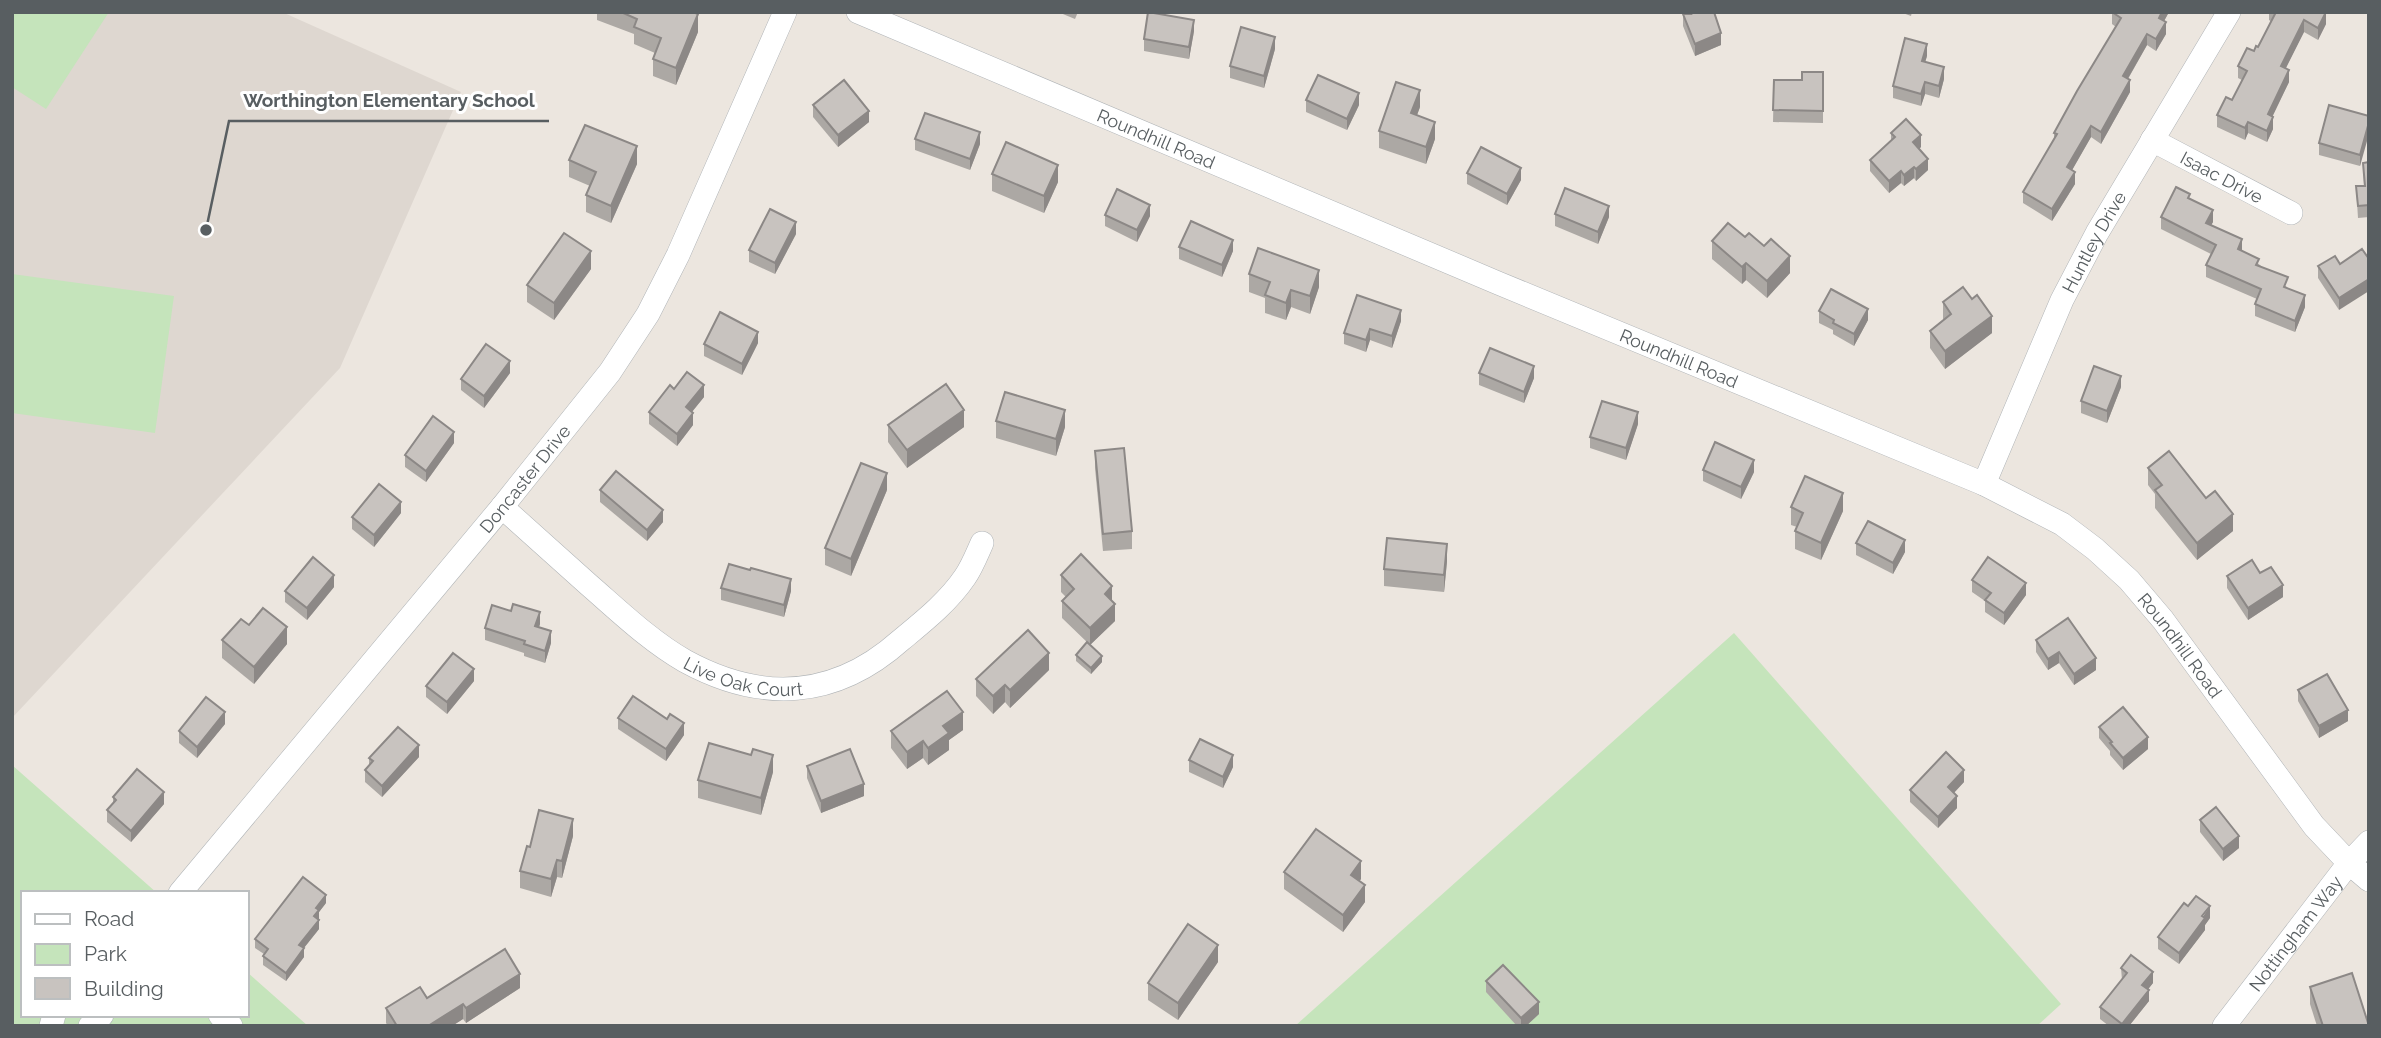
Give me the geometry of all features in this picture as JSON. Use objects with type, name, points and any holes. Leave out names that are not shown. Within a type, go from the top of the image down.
[{"type":"street","name":"Doncaster Drive","points":[[182,891],[502,507],[610,372],[648,314],[678,255],[785,12]]},
{"type":"street","name":"Roundhill Road","points":[[858,12],[1498,283],[1984,484],[2062,524],[2095,548],[2129,580],[2163,621],[2314,825],[2349,863],[2369,880]]},
{"type":"street","name":"Huntley Drive","points":[[1984,484],[2063,300],[2097,233],[2229,12]]},
{"type":"street","name":"Isaac Drive","points":[[2152,140],[2291,213]]},
{"type":"street","name":"Live Oak Court","points":[[502,507],[625,617],[683,660],[716,676],[754,688],[792,689],[827,685],[859,672],[887,653],[951,596],[967,574],[982,543]]},
{"type":"street","name":"Nottingham Way","points":[[2224,1026],[2349,863],[2369,842]]},
{"type":"shaded area","points":[[12,12],[282,12],[461,92],[340,368],[12,718]]},
{"type":"green space","points":[[14,12],[109,12],[46,109],[12,87]]},
{"type":"green space","points":[[12,274],[174,296],[155,433],[12,413]]},
{"type":"green space","points":[[1734,633],[2061,1004],[2037,1026],[1295,1026]]},
{"type":"green space","points":[[12,765],[155,891],[21,891],[21,1017],[248,1017],[248,973],[308,1026],[12,1026]]},
{"type":"building","points":[[621,12],[698,14],[676,68],[653,59],[661,38],[634,27],[637,19]]},
{"type":"building","points":[[1148,12],[1194,20],[1189,47],[1144,39]]},
{"type":"building","points":[[1690,12],[1714,12],[1721,33],[1695,44],[1683,14],[1691,14]]},
{"type":"building","points":[[2112,12],[2162,12],[2159,18],[2166,22],[2156,39],[2147,34],[2123,76],[2130,80],[2101,132],[2091,126],[2067,167],[2075,172],[2052,209],[2023,192],[2057,134],[2054,133],[2077,91],[2121,18]]},
{"type":"building","points":[[2276,12],[2326,12],[2318,28],[2304,20],[2281,66],[2289,70],[2268,114],[2273,117],[2267,131],[2248,122],[2245,128],[2217,115],[2226,97],[2232,100],[2247,71],[2238,66],[2247,48],[2254,51],[2256,46],[2258,47]]},
{"type":"building","points":[[1241,27],[1275,37],[1264,76],[1230,66]]},
{"type":"building","points":[[1905,38],[1927,44],[1922,61],[1944,67],[1939,86],[1925,82],[1921,94],[1893,86]]},
{"type":"building","points":[[1802,72],[1823,72],[1823,111],[1773,110],[1774,80],[1802,80]]},
{"type":"building","points":[[1318,75],[1359,93],[1347,119],[1306,100]]},
{"type":"building","points":[[844,80],[869,111],[838,135],[813,105]]},
{"type":"building","points":[[1396,82],[1420,90],[1411,113],[1435,122],[1426,147],[1379,131]]},
{"type":"building","points":[[2329,105],[2369,116],[2360,155],[2319,143]]},
{"type":"building","points":[[925,113],[980,132],[970,159],[915,139]]},
{"type":"building","points":[[1906,119],[1921,135],[1913,142],[1928,159],[1904,175],[1901,171],[1889,181],[1870,160],[1895,137],[1891,133]]},
{"type":"building","points":[[585,125],[637,146],[611,206],[586,195],[596,172],[569,160]]},
{"type":"building","points":[[1006,142],[1058,165],[1044,196],[992,174]]},
{"type":"building","points":[[1481,147],[1521,168],[1507,194],[1467,173]]},
{"type":"building","points":[[2369,162],[2369,205],[2358,206],[2356,186],[2365,186],[2363,163]]},
{"type":"building","points":[[2176,187],[2190,194],[2188,198],[2213,210],[2206,223],[2242,239],[2238,249],[2259,259],[2256,265],[2288,277],[2284,287],[2305,295],[2295,321],[2255,304],[2261,289],[2206,265],[2216,245],[2161,217]]},
{"type":"building","points":[[1565,188],[1609,206],[1598,232],[1555,214]]},
{"type":"building","points":[[1117,189],[1150,205],[1137,230],[1105,215]]},
{"type":"building","points":[[770,209],[796,222],[775,263],[749,250]]},
{"type":"building","points":[[1191,221],[1233,240],[1222,265],[1179,247]]},
{"type":"building","points":[[1728,223],[1745,237],[1749,233],[1764,246],[1771,239],[1790,256],[1767,281],[1746,263],[1742,267],[1712,241]]},
{"type":"building","points":[[564,233],[591,251],[554,303],[527,285]]},
{"type":"building","points":[[1258,248],[1319,270],[1310,296],[1291,290],[1286,303],[1265,295],[1270,282],[1249,274]]},
{"type":"building","points":[[2362,249],[2369,259],[2369,279],[2339,298],[2318,266],[2335,256],[2340,264]]},
{"type":"building","points":[[1963,287],[1972,299],[1977,295],[1992,316],[1945,351],[1930,331],[1951,314],[1943,302]]},
{"type":"building","points":[[1831,289],[1868,309],[1854,334],[1833,323],[1834,320],[1819,311]]},
{"type":"building","points":[[1357,295],[1401,310],[1392,336],[1370,329],[1366,340],[1344,333]]},
{"type":"building","points":[[720,312],[758,332],[742,364],[704,344]]},
{"type":"building","points":[[486,344],[510,361],[484,396],[461,379]]},
{"type":"building","points":[[1490,348],[1534,366],[1524,392],[1479,373]]},
{"type":"building","points":[[2094,366],[2121,376],[2107,411],[2081,401]]},
{"type":"building","points":[[687,372],[704,385],[686,407],[693,413],[677,434],[649,412],[670,385],[674,389]]},
{"type":"building","points":[[946,384],[964,410],[907,450],[888,425]]},
{"type":"building","points":[[1005,392],[1065,410],[1056,439],[996,421]]},
{"type":"building","points":[[1602,401],[1638,412],[1626,448],[1590,437]]},
{"type":"building","points":[[433,416],[454,432],[426,471],[405,455]]},
{"type":"building","points":[[1715,442],[1754,460],[1741,487],[1703,470]]},
{"type":"building","points":[[1124,448],[1132,531],[1103,534],[1095,451]]},
{"type":"building","points":[[2169,451],[2206,498],[2215,491],[2233,514],[2197,543],[2155,490],[2162,485],[2148,468]]},
{"type":"building","points":[[861,463],[887,473],[851,559],[825,548]]},
{"type":"building","points":[[616,471],[663,510],[647,530],[600,490]]},
{"type":"building","points":[[1805,476],[1843,493],[1821,543],[1795,531],[1803,513],[1791,507]]},
{"type":"building","points":[[379,484],[401,502],[374,535],[352,517]]},
{"type":"building","points":[[1868,521],[1905,540],[1893,563],[1856,543]]},
{"type":"building","points":[[1387,538],[1447,544],[1444,575],[1384,569]]},
{"type":"building","points":[[1081,554],[1112,586],[1105,594],[1115,604],[1090,628],[1062,601],[1074,589],[1061,575]]},
{"type":"building","points":[[313,557],[334,575],[307,608],[285,591]]},
{"type":"building","points":[[1988,557],[2026,583],[2004,613],[1985,600],[1991,593],[1972,580]]},
{"type":"building","points":[[2252,560],[2260,573],[2271,567],[2283,585],[2248,608],[2227,576]]},
{"type":"building","points":[[729,564],[791,579],[784,605],[721,588]]},
{"type":"building","points":[[513,604],[540,612],[535,626],[551,631],[545,651],[524,644],[525,641],[485,628],[492,605],[511,611]]},
{"type":"building","points":[[263,608],[287,627],[254,667],[222,640],[241,619],[249,625]]},
{"type":"building","points":[[2068,618],[2096,658],[2074,674],[2059,652],[2048,659],[2036,640]]},
{"type":"building","points":[[1028,630],[1049,653],[1010,690],[1005,685],[993,696],[976,679]]},
{"type":"building","points":[[1087,642],[1102,656],[1091,668],[1076,655]]},
{"type":"building","points":[[453,653],[474,669],[447,702],[426,686]]},
{"type":"building","points":[[2327,674],[2348,710],[2319,726],[2298,690]]},
{"type":"building","points":[[947,691],[963,712],[943,726],[949,733],[928,748],[923,741],[907,752],[891,731]]},
{"type":"building","points":[[633,696],[667,719],[670,714],[684,723],[666,749],[618,718]]},
{"type":"building","points":[[206,697],[225,712],[197,747],[179,731]]},
{"type":"building","points":[[2123,707],[2148,737],[2123,758],[2099,727]]},
{"type":"building","points":[[398,727],[419,745],[382,786],[365,770],[373,761],[369,758]]},
{"type":"building","points":[[1200,739],[1233,755],[1223,777],[1189,760]]},
{"type":"building","points":[[709,743],[751,755],[753,749],[773,755],[761,798],[698,780]]},
{"type":"building","points":[[850,749],[864,784],[821,801],[807,766]]},
{"type":"building","points":[[1946,752],[1964,770],[1948,787],[1957,796],[1938,817],[1910,790]]},
{"type":"building","points":[[137,769],[164,792],[131,831],[107,810],[116,800],[113,797]]},
{"type":"building","points":[[2216,807],[2239,836],[2223,849],[2200,820]]},
{"type":"building","points":[[539,810],[573,819],[562,861],[557,860],[551,879],[520,871],[527,846],[530,847]]},
{"type":"building","points":[[1316,829],[1361,861],[1351,875],[1365,885],[1343,915],[1284,872]]},
{"type":"building","points":[[303,877],[326,895],[316,908],[319,910],[314,916],[319,920],[299,945],[304,948],[286,973],[263,956],[268,949],[255,939]]},
{"type":"building","points":[[2196,896],[2210,906],[2202,916],[2205,918],[2179,953],[2158,937],[2184,903],[2188,906]]},
{"type":"building","points":[[1188,924],[1218,945],[1178,1003],[1148,983]]},
{"type":"building","points":[[505,949],[520,974],[466,1008],[463,1004],[428,1026],[397,1026],[386,1008],[420,987],[427,998]]},
{"type":"building","points":[[2131,955],[2153,972],[2142,985],[2149,990],[2122,1024],[2100,1007],[2127,973],[2121,968]]},
{"type":"building","points":[[1503,965],[1539,1002],[1521,1018],[1486,981]]},
{"type":"building","points":[[2352,973],[2369,1026],[2323,1026],[2310,987]]},
{"type":"place","name":"Worthington Elementary School","points":[[206,230]]}]
